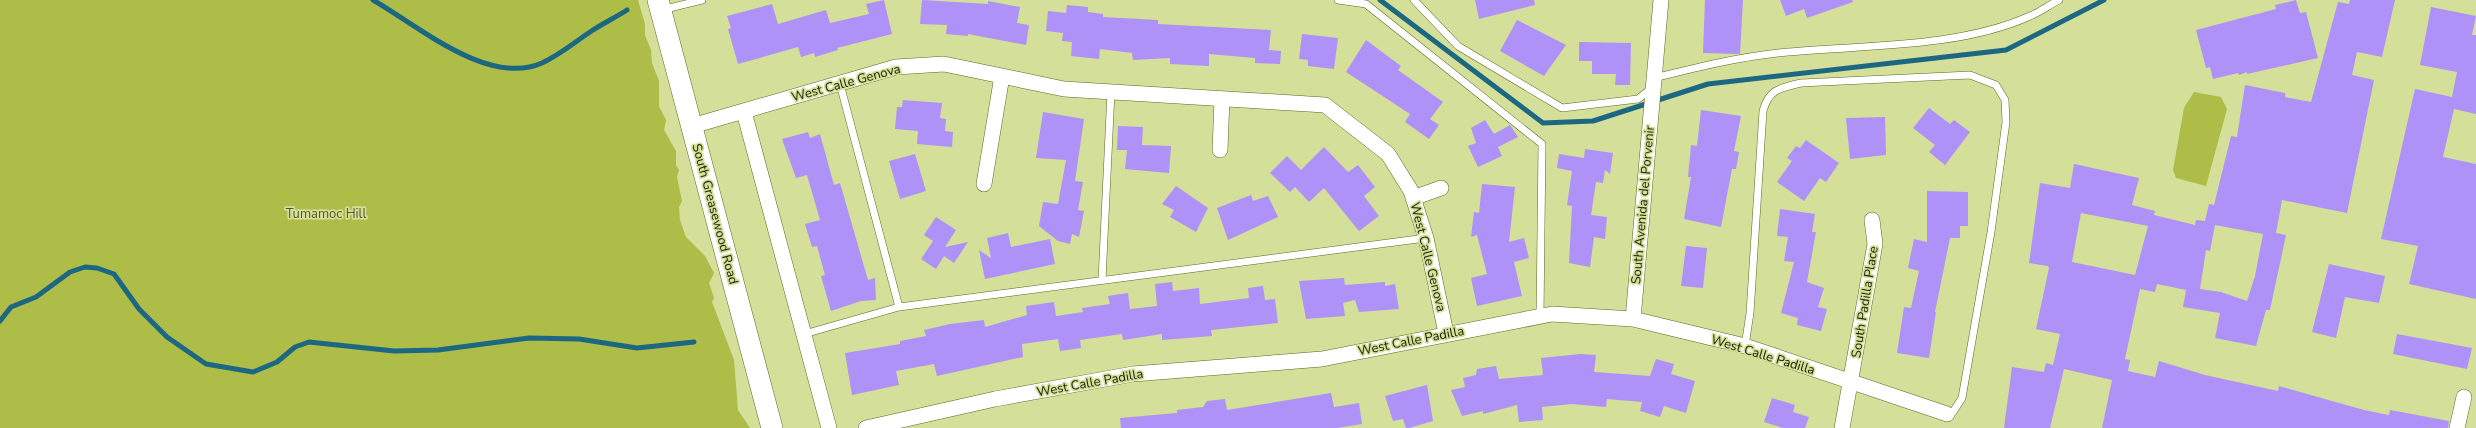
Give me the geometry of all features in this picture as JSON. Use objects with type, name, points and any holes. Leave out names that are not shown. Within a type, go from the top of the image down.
[{"type":"main road","name":"South Greasewood Road","points":[[659,5],[772,428]]},
{"type":"street","points":[[1654,85],[1662,0]]},
{"type":"street","name":"West Calle Genova","points":[[692,126],[896,67],[944,64],[1064,89],[1325,105],[1388,154],[1413,198],[1426,238],[1446,334]]},
{"type":"street","points":[[984,184],[1002,76]]},
{"type":"street","name":"South Avenida del Porvenir","points":[[1633,319],[1654,85]]},
{"type":"street","points":[[1220,150],[1222,99]]},
{"type":"street","points":[[744,112],[829,428]]},
{"type":"street","points":[[1413,198],[1441,188]]},
{"type":"street","name":"South Padilla Place","points":[[1842,428],[1875,244],[1872,220]]},
{"type":"street","name":"West Calle Padilla","points":[[866,428],[995,400],[1132,374],[1322,359],[1552,314],[1633,319],[1746,346],[1851,383],[1947,414]]},
{"type":"street","points":[[2457,428],[2464,396]]},
{"type":"lane","points":[[659,5],[702,0]]},
{"type":"lane","points":[[1338,0],[1366,4],[1542,144],[1540,316]]},
{"type":"lane","points":[[1414,0],[1458,46],[1562,108],[1638,99],[1654,85],[1701,66],[1787,52],[1933,41],[1988,30],[2030,16],[2059,0]]},
{"type":"lane","points":[[1746,346],[1750,313],[1763,111],[1767,98],[1780,88],[1801,84],[1970,74],[1996,84],[2005,100],[2006,122],[1991,232],[1962,398],[1953,412],[1947,414]]},
{"type":"lane","points":[[840,84],[899,307]]},
{"type":"lane","points":[[1102,280],[1111,92]]},
{"type":"lane","points":[[804,334],[899,307],[1426,238]]},
{"type":"green space","name":"Tumamoc Hill","points":[[0,0],[638,0],[645,24],[645,35],[651,50],[652,63],[659,81],[659,106],[666,120],[664,130],[676,151],[676,165],[679,170],[677,177],[682,201],[679,207],[680,220],[686,237],[705,256],[714,273],[709,283],[714,298],[712,302],[734,360],[738,410],[750,428],[0,428]]},
{"type":"green space","points":[[2194,92],[2221,97],[2227,109],[2206,186],[2176,178],[2173,170],[2184,108]]},
{"type":"building","points":[[884,0],[892,34],[837,48],[838,50],[815,57],[814,53],[801,57],[798,47],[738,64],[728,29],[731,28],[727,16],[772,4],[778,24],[826,10],[830,23],[869,14],[866,4]]},
{"type":"building","points":[[922,0],[988,4],[988,1],[1020,7],[1017,23],[1029,25],[1026,45],[968,34],[968,36],[946,34],[947,25],[920,24]]},
{"type":"building","points":[[1475,0],[1534,0],[1535,5],[1479,19]]},
{"type":"building","points":[[1705,0],[1743,0],[1740,54],[1703,53]]},
{"type":"building","points":[[1780,0],[1852,0],[1853,2],[1807,18],[1804,9],[1786,16]]},
{"type":"building","points":[[2296,0],[2300,13],[2306,12],[2318,58],[2247,74],[2247,72],[2239,75],[2238,73],[2213,79],[2210,67],[2206,68],[2196,30],[2276,9],[2275,5]]},
{"type":"building","points":[[2350,0],[2395,0],[2382,57],[2357,52],[2352,75],[2374,80],[2347,213],[2282,200],[2276,233],[2286,235],[2270,310],[2266,310],[2256,346],[2215,338],[2220,313],[2183,307],[2186,290],[2157,284],[2155,292],[2140,289],[2125,359],[2130,360],[2128,371],[2155,377],[2159,361],[2205,375],[2278,391],[2279,386],[2364,410],[2389,415],[2390,410],[2449,421],[2448,428],[2102,428],[2112,380],[2064,369],[2050,428],[2004,428],[2012,367],[2044,372],[2046,363],[2053,365],[2060,334],[2036,329],[2049,268],[2048,266],[2029,263],[2040,183],[2070,188],[2074,164],[2139,178],[2132,205],[2155,211],[2154,215],[2195,225],[2196,220],[2205,221],[2209,204],[2214,205],[2231,136],[2237,137],[2245,85],[2285,93],[2285,97],[2311,102],[2338,2],[2349,4]],"holes":[[[2081,213],[2148,226],[2135,275],[2072,262]],[[2215,225],[2263,234],[2255,276],[2247,301],[2221,292],[2200,289],[2206,250],[2210,251]]]},
{"type":"building","points":[[1067,5],[1088,7],[1088,12],[1103,14],[1103,17],[1158,20],[1158,24],[1271,30],[1269,50],[1281,51],[1280,64],[1255,63],[1255,58],[1209,54],[1209,66],[1170,64],[1170,58],[1133,60],[1132,53],[1100,49],[1099,59],[1071,56],[1072,42],[1062,41],[1063,33],[1046,31],[1048,11],[1066,13]]},
{"type":"building","points":[[2431,7],[2476,16],[2472,35],[2476,35],[2476,114],[2454,109],[2443,157],[2476,164],[2476,299],[2409,284],[2418,246],[2381,239],[2415,89],[2452,97],[2457,72],[2420,65]]},
{"type":"building","points":[[1517,20],[1566,45],[1544,76],[1500,51]]},
{"type":"building","points":[[1302,34],[1338,38],[1334,69],[1308,66],[1308,60],[1299,59]]},
{"type":"building","points":[[1366,40],[1401,66],[1398,70],[1443,102],[1430,119],[1439,125],[1429,139],[1405,122],[1410,114],[1346,72]]},
{"type":"building","points":[[1579,42],[1631,43],[1630,85],[1615,85],[1616,74],[1592,74],[1592,61],[1579,61]]},
{"type":"building","points":[[903,100],[942,103],[940,118],[946,119],[945,131],[953,132],[952,147],[917,144],[918,131],[895,129],[897,107],[902,107]]},
{"type":"building","points":[[1929,108],[1950,124],[1954,120],[1970,132],[1945,165],[1929,152],[1935,145],[1913,128]]},
{"type":"building","points":[[1701,110],[1741,116],[1734,151],[1739,152],[1736,169],[1732,169],[1721,227],[1684,219],[1691,177],[1688,177],[1691,145],[1697,146]]},
{"type":"building","points":[[1043,112],[1084,119],[1075,181],[1083,182],[1078,210],[1084,211],[1079,237],[1072,234],[1070,244],[1058,241],[1039,226],[1043,202],[1058,204],[1066,160],[1036,158]]},
{"type":"building","points":[[1885,117],[1886,155],[1850,159],[1846,118]]},
{"type":"building","points":[[1485,120],[1494,134],[1510,125],[1518,137],[1498,147],[1502,156],[1478,167],[1468,146],[1476,143],[1471,128]]},
{"type":"building","points":[[1118,126],[1143,127],[1142,145],[1171,146],[1169,173],[1125,169],[1127,150],[1117,150]]},
{"type":"building","points":[[808,132],[810,138],[820,134],[834,185],[840,183],[868,280],[875,278],[876,300],[861,301],[831,311],[821,276],[825,275],[817,246],[812,247],[805,224],[820,220],[807,175],[796,178],[782,139]]},
{"type":"building","points":[[1806,140],[1839,163],[1826,182],[1820,178],[1804,201],[1777,182],[1792,161],[1787,158],[1796,146],[1800,148]]},
{"type":"building","points":[[1324,147],[1348,172],[1358,165],[1375,187],[1364,196],[1379,216],[1359,231],[1324,188],[1309,202],[1295,187],[1290,192],[1270,173],[1287,156],[1301,170]]},
{"type":"building","points":[[1585,149],[1613,153],[1610,174],[1605,170],[1603,183],[1596,182],[1591,215],[1607,217],[1605,239],[1594,237],[1590,267],[1569,263],[1572,206],[1567,205],[1572,171],[1557,168],[1559,154],[1584,158]]},
{"type":"building","points":[[915,154],[926,191],[900,199],[889,161]]},
{"type":"building","points":[[1482,184],[1515,187],[1509,242],[1524,238],[1529,258],[1514,262],[1522,296],[1477,306],[1471,278],[1487,274],[1477,235],[1471,237],[1474,212],[1479,213]]},
{"type":"building","points":[[1176,186],[1208,208],[1196,232],[1170,217],[1174,210],[1162,204]]},
{"type":"building","points":[[1927,191],[1968,192],[1968,226],[1960,226],[1960,238],[1950,238],[1935,312],[1929,358],[1897,353],[1904,307],[1911,308],[1919,271],[1908,268],[1914,239],[1927,242]]},
{"type":"building","points":[[1251,195],[1253,201],[1268,196],[1278,217],[1228,240],[1217,208]]},
{"type":"building","points":[[1780,209],[1815,214],[1812,232],[1816,232],[1807,282],[1824,288],[1818,307],[1827,309],[1821,331],[1797,325],[1798,318],[1781,313],[1794,262],[1784,261],[1788,237],[1777,236]]},
{"type":"building","points":[[936,217],[956,230],[945,247],[968,242],[954,263],[944,256],[936,269],[921,259],[933,241],[924,235]]},
{"type":"building","points":[[1008,233],[1011,247],[1050,239],[1055,264],[985,279],[979,250],[991,258],[987,238]]},
{"type":"building","points":[[1686,246],[1707,248],[1703,288],[1681,286]]},
{"type":"building","points":[[2329,264],[2385,276],[2379,303],[2345,297],[2336,338],[2312,332]]},
{"type":"building","points":[[1344,278],[1345,285],[1385,282],[1385,286],[1395,284],[1399,309],[1359,312],[1355,300],[1343,303],[1345,316],[1306,319],[1299,281]]},
{"type":"building","points":[[1172,282],[1173,291],[1199,288],[1200,304],[1249,298],[1248,288],[1263,286],[1265,300],[1275,299],[1278,323],[1211,330],[1212,336],[1162,340],[1162,334],[1123,340],[1122,334],[1080,340],[1081,348],[1060,351],[1058,339],[1022,344],[1023,357],[937,376],[934,364],[896,371],[899,385],[852,395],[845,353],[900,344],[900,341],[926,336],[924,330],[950,324],[984,320],[985,327],[1027,315],[1026,306],[1054,302],[1056,316],[1083,312],[1082,308],[1110,304],[1108,296],[1128,293],[1130,309],[1157,306],[1155,284]]},
{"type":"building","points":[[2397,334],[2472,348],[2467,369],[2393,354]]},
{"type":"building","points":[[1580,354],[1596,355],[1594,372],[1650,376],[1656,359],[1674,364],[1671,374],[1695,381],[1686,413],[1664,406],[1660,417],[1640,411],[1642,402],[1607,399],[1606,407],[1572,404],[1542,407],[1543,420],[1519,422],[1517,405],[1483,414],[1483,411],[1462,416],[1451,390],[1465,387],[1463,378],[1476,375],[1477,369],[1496,366],[1499,379],[1543,375],[1541,358]]},
{"type":"building","points":[[1427,385],[1433,421],[1406,428],[1403,419],[1393,421],[1385,396]]},
{"type":"building","points":[[1331,393],[1334,407],[1359,403],[1362,424],[1337,428],[1121,428],[1120,418],[1177,413],[1177,410],[1203,407],[1207,401],[1225,399],[1227,410]]},
{"type":"building","points":[[1772,398],[1795,405],[1793,412],[1809,417],[1805,428],[1783,428],[1764,422]]},
{"type":"waterway","points":[[373,0],[454,50],[476,60],[499,67],[521,68],[542,63],[562,52],[593,30],[627,10]]},
{"type":"waterway","points":[[1380,0],[1543,123],[1593,121],[1708,84],[2006,50],[2104,0]]},
{"type":"waterway","points":[[0,321],[11,307],[36,297],[70,272],[85,267],[97,268],[114,274],[139,309],[167,337],[206,364],[253,372],[277,362],[295,347],[309,342],[394,351],[438,350],[529,338],[579,339],[637,348],[694,342]]}]
